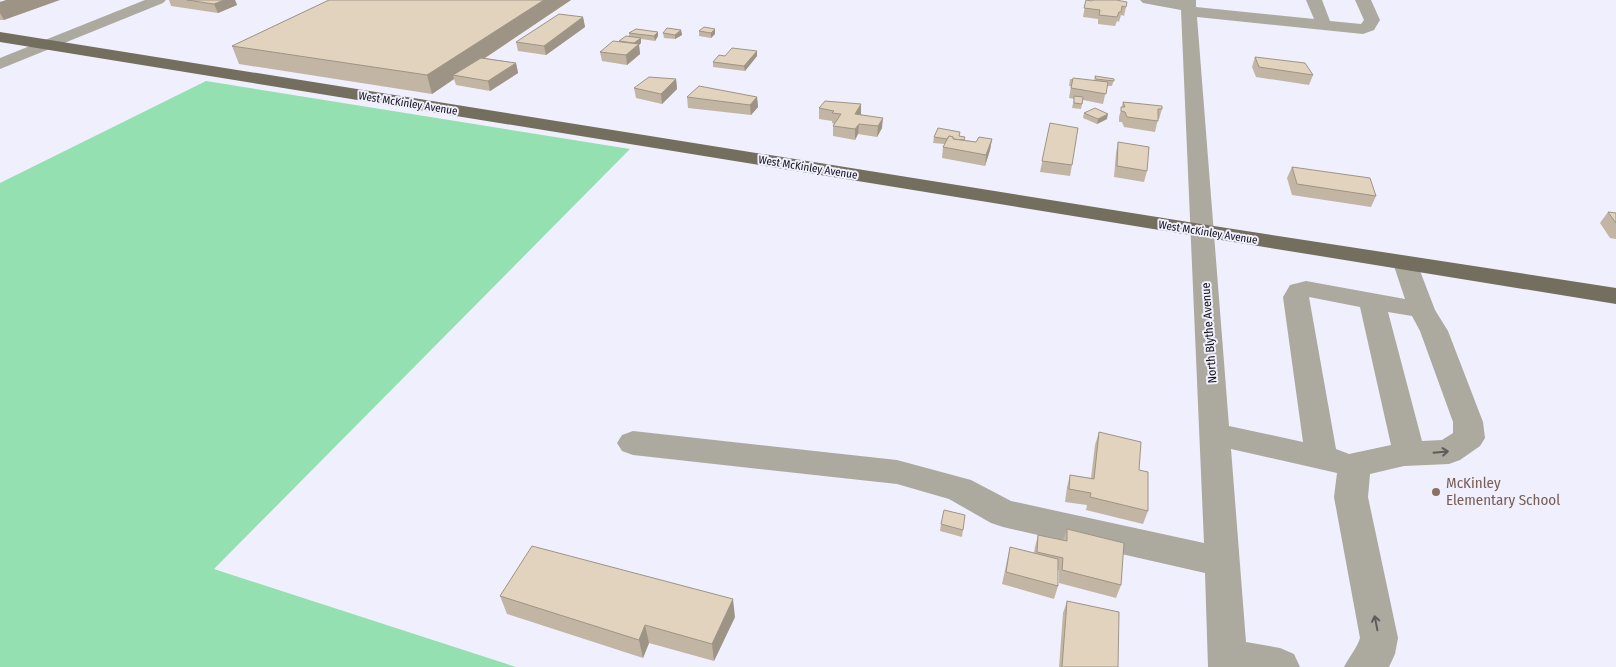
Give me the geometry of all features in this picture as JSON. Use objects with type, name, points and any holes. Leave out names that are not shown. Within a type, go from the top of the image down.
[{"type":"main road","name":"West McKinley Avenue","points":[[0,37],[1616,296]]},
{"type":"street","points":[[0,64],[158,0]]},
{"type":"street","points":[[1148,0],[1188,6],[1245,10],[1324,25],[1363,29],[1372,24],[1363,0]]},
{"type":"street","points":[[1314,0],[1324,25]]},
{"type":"street","name":"North Blythe Avenue","points":[[1188,6],[1201,231],[1216,434],[1228,662]]},
{"type":"street","points":[[1216,434],[1354,465],[1409,454],[1449,452],[1469,438],[1468,422],[1434,331],[1422,310],[1405,263]]},
{"type":"street","points":[[1321,457],[1296,297],[1299,291],[1306,289],[1422,310]]},
{"type":"street","points":[[1372,301],[1409,454]]},
{"type":"street","points":[[633,443],[898,472],[958,489],[1003,513],[1223,562]]},
{"type":"street","points":[[1354,465],[1351,497],[1379,638],[1375,654],[1364,667]]},
{"type":"street","points":[[1228,662],[1280,667]]},
{"type":"green space","points":[[206,81],[630,149],[214,569],[516,667],[0,667],[0,183]]},
{"type":"building","points":[[187,0],[224,0],[214,4]]},
{"type":"building","points":[[329,0],[544,0],[427,75],[232,46]]},
{"type":"building","points":[[1086,0],[1127,2],[1126,7],[1122,6],[1121,12],[1119,12],[1117,17],[1099,15],[1100,10],[1084,8]]},
{"type":"building","points":[[559,14],[583,17],[544,46],[516,42]]},
{"type":"building","points":[[704,27],[715,29],[711,33],[699,31]]},
{"type":"building","points":[[667,28],[681,30],[675,35],[663,33]]},
{"type":"building","points":[[636,29],[658,32],[654,36],[629,33]]},
{"type":"building","points":[[626,36],[641,38],[634,43],[619,41]]},
{"type":"building","points":[[613,41],[639,44],[626,55],[600,52]]},
{"type":"building","points":[[732,48],[757,51],[744,66],[713,62],[719,55],[725,56]]},
{"type":"building","points":[[1255,57],[1305,63],[1313,75],[1259,67]]},
{"type":"building","points":[[481,58],[516,63],[488,81],[453,75]]},
{"type":"building","points":[[1095,76],[1114,79],[1114,81],[1096,79]]},
{"type":"building","points":[[649,77],[676,79],[661,94],[634,88]]},
{"type":"building","points":[[1073,78],[1108,82],[1106,94],[1071,88]]},
{"type":"building","points":[[699,86],[757,97],[750,105],[687,97]]},
{"type":"building","points":[[1074,96],[1083,97],[1082,104],[1074,103]]},
{"type":"building","points":[[825,101],[861,104],[855,114],[883,118],[878,126],[859,124],[855,129],[833,126],[841,114],[819,108]]},
{"type":"building","points":[[1123,102],[1162,106],[1162,109],[1158,109],[1158,121],[1127,117],[1125,112],[1121,111],[1121,107],[1125,107]]},
{"type":"building","points":[[1095,108],[1108,114],[1098,119],[1084,113]]},
{"type":"building","points":[[1050,123],[1078,128],[1072,165],[1042,161]]},
{"type":"building","points":[[938,128],[960,132],[959,136],[965,137],[964,140],[953,139],[953,137],[949,136],[947,139],[934,137]]},
{"type":"building","points":[[949,136],[953,137],[953,139],[976,142],[979,137],[992,139],[986,155],[943,147]]},
{"type":"building","points":[[1118,142],[1149,147],[1147,171],[1117,166]]},
{"type":"building","points":[[1292,167],[1370,178],[1376,196],[1297,184]]},
{"type":"building","points":[[1608,212],[1616,213],[1616,223]]},
{"type":"building","points":[[1099,432],[1141,442],[1139,470],[1148,472],[1148,511],[1090,497],[1091,493],[1069,489],[1070,475],[1094,479]]},
{"type":"building","points":[[944,510],[965,515],[963,530],[941,524]]},
{"type":"building","points":[[1067,529],[1124,543],[1121,585],[1062,570],[1063,558],[1037,552],[1038,535],[1067,541]]},
{"type":"building","points":[[532,546],[733,599],[712,644],[645,625],[639,640],[500,596]]},
{"type":"building","points":[[1010,547],[1058,559],[1058,586],[1006,572]]},
{"type":"building","points":[[1067,601],[1119,612],[1118,667],[1062,667]]},
{"type":"place","name":"McKinley Elementary School","points":[[1436,492]]}]
